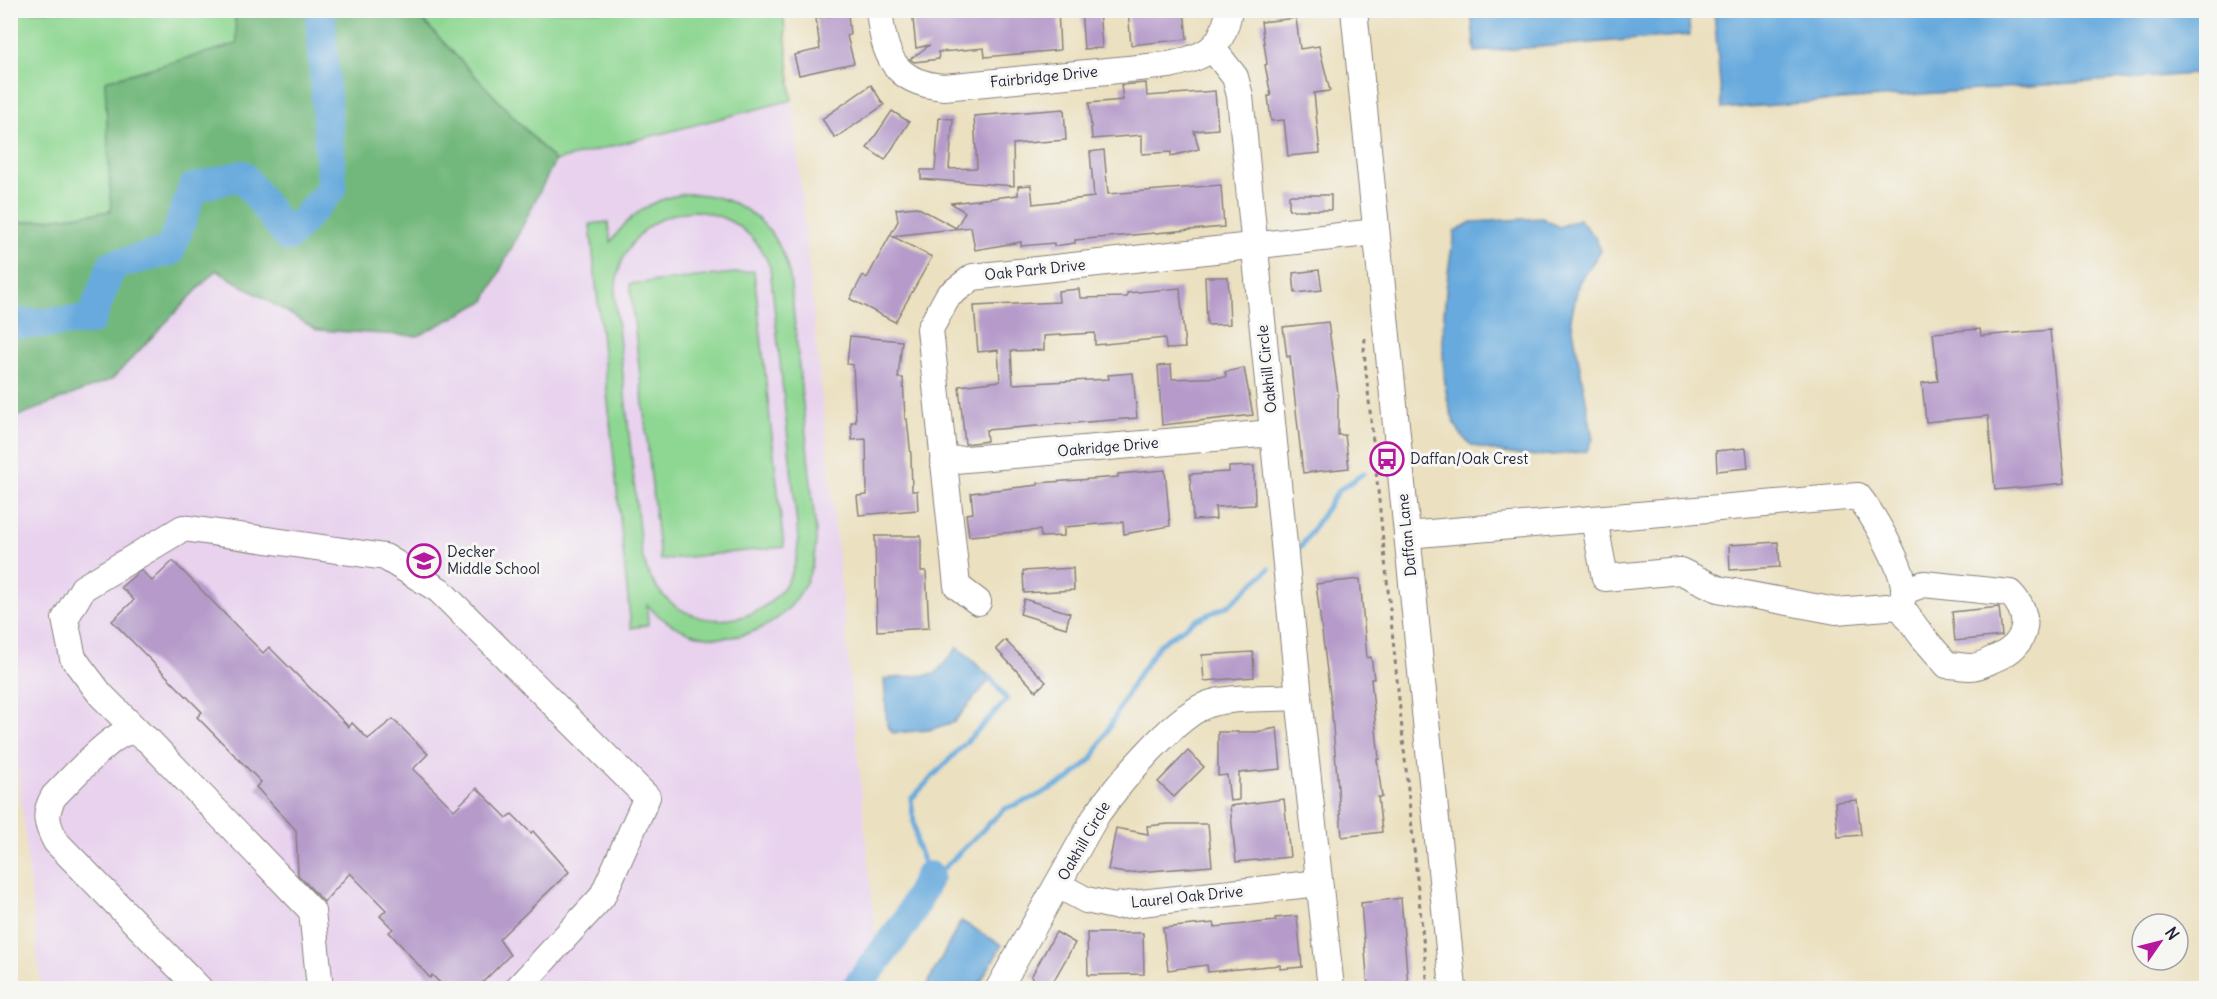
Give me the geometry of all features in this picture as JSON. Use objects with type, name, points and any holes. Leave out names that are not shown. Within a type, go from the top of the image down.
[{"type":"street","name":"Fairbridge Drive","points":[[879,10],[882,38],[887,55],[899,71],[913,81],[927,86],[944,87],[1169,65],[1193,59],[1213,50]]},
{"type":"street","points":[[1213,50],[1227,21],[1229,10]]},
{"type":"street","name":"Daffan Lane","points":[[1354,10],[1454,988]]},
{"type":"street","name":"Oakhill Circle","points":[[1213,50],[1235,77],[1240,96],[1299,697],[1331,988]]},
{"type":"street","name":"Oak Park Drive","points":[[978,602],[957,586],[930,329],[948,296],[973,277],[1376,232]]},
{"type":"street","name":"Oakridge Drive","points":[[943,461],[1273,434]]},
{"type":"street","points":[[1407,535],[1858,496],[1873,515],[1902,598],[1836,611],[1718,589],[1680,571],[1605,578],[1594,519]]},
{"type":"street","points":[[320,988],[312,911],[101,695],[73,658],[65,619],[83,588],[183,528],[385,558],[439,590],[647,797],[602,897],[518,988]]},
{"type":"street","name":"Oakhill Circle","points":[[999,988],[1097,814],[1112,792],[1181,720],[1212,702],[1299,697]]},
{"type":"street","points":[[139,733],[126,732],[113,740],[54,796],[47,807],[46,823],[56,842],[199,988]]},
{"type":"street","name":"Laurel Oak Drive","points":[[1058,885],[1086,900],[1114,906],[1319,883]]},
{"type":"shaded area","name":"Decker Middle School","points":[[792,100],[881,988],[41,988],[11,704],[10,419],[112,379],[216,270],[317,330],[485,301],[555,161]]},
{"type":"green space","points":[[10,11],[234,11],[238,44],[105,81],[112,211],[11,224]]},
{"type":"green space","points":[[234,11],[414,11],[555,161],[485,301],[418,336],[317,330],[216,270],[112,379],[11,419],[11,224],[111,211],[105,81],[237,44]]},
{"type":"green space","points":[[414,11],[783,11],[792,100],[555,161]]},
{"type":"green space","points":[[704,195],[722,199],[738,205],[753,215],[776,241],[785,258],[790,277],[816,534],[812,567],[799,594],[780,616],[757,630],[730,637],[701,636],[673,625],[647,605],[648,625],[631,628],[590,224],[608,222],[611,242],[633,216],[651,204],[672,196]],"holes":[[[697,211],[710,213],[742,228],[758,245],[770,267],[798,535],[793,569],[777,595],[755,612],[728,619],[700,617],[674,605],[653,582],[641,549],[615,298],[621,264],[628,249],[649,226],[679,213]]]},
{"type":"green space","points":[[754,271],[784,547],[660,560],[630,284]]},
{"type":"water","points":[[1471,11],[1688,11],[1690,35],[1475,52]]},
{"type":"water","points":[[1714,11],[2206,11],[2206,73],[1722,109]]},
{"type":"water","points":[[1542,218],[1559,227],[1579,219],[1595,237],[1601,251],[1579,282],[1571,318],[1593,439],[1587,451],[1549,455],[1512,454],[1472,445],[1457,427],[1449,404],[1444,375],[1444,311],[1447,280],[1455,231],[1471,222]]},
{"type":"water","points":[[958,647],[991,678],[954,722],[929,730],[893,733],[887,726],[884,679],[935,674]]},
{"type":"water","points":[[961,921],[1002,945],[977,988],[925,988]]},
{"type":"building","points":[[912,10],[987,10],[987,16],[1020,13],[1019,10],[1058,10],[1060,50],[985,57],[984,48],[938,52],[939,59],[914,62],[910,59],[930,45],[916,48]]},
{"type":"building","points":[[1081,10],[1099,10],[1102,48],[1084,49]]},
{"type":"building","points":[[1128,10],[1184,10],[1187,39],[1131,45]]},
{"type":"building","points":[[848,14],[850,35],[847,36],[854,63],[799,75],[794,55],[820,49],[816,18]]},
{"type":"building","points":[[1296,18],[1300,49],[1319,46],[1330,91],[1314,93],[1320,153],[1288,156],[1284,120],[1271,121],[1268,96],[1271,96],[1261,22]]},
{"type":"building","points":[[1146,83],[1147,96],[1215,91],[1218,129],[1194,131],[1199,149],[1171,156],[1171,152],[1142,154],[1142,135],[1092,139],[1089,103],[1123,100],[1121,85]]},
{"type":"building","points":[[871,85],[884,105],[835,138],[822,119]]},
{"type":"building","points":[[1064,109],[1066,140],[1013,144],[1014,186],[921,179],[921,170],[935,170],[939,118],[953,119],[949,169],[977,168],[974,116]]},
{"type":"building","points":[[892,111],[909,122],[885,160],[867,148]]},
{"type":"building","points":[[1104,150],[1108,194],[1221,185],[1224,227],[1075,240],[1075,243],[1054,246],[1054,243],[1021,246],[1021,242],[975,250],[971,227],[892,236],[932,257],[895,322],[850,299],[863,275],[867,278],[898,221],[896,209],[917,207],[956,228],[965,212],[951,203],[1018,195],[1018,186],[1031,185],[1033,204],[1094,197],[1090,152]]},
{"type":"building","points":[[1289,195],[1331,195],[1331,210],[1289,210]]},
{"type":"building","points":[[1319,270],[1322,290],[1295,293],[1293,273]]},
{"type":"building","points":[[1205,277],[1228,277],[1230,324],[1207,325]]},
{"type":"building","points":[[1180,288],[1185,348],[1166,349],[1165,338],[1095,345],[1095,333],[1044,336],[1044,350],[1011,351],[1013,384],[1109,379],[1108,375],[1133,373],[1137,418],[986,430],[987,441],[965,444],[959,386],[1000,381],[998,350],[978,352],[974,306],[1059,302],[1058,291],[1079,289],[1080,298],[1127,297],[1127,293]]},
{"type":"building","points":[[1328,322],[1338,393],[1338,435],[1345,435],[1349,468],[1303,473],[1290,356],[1287,357],[1283,327]]},
{"type":"building","points":[[1980,329],[1981,336],[2050,330],[2065,483],[1995,490],[1988,416],[1926,422],[1922,383],[1938,381],[1933,333]]},
{"type":"building","points":[[850,336],[902,341],[898,378],[903,378],[912,491],[917,491],[918,510],[859,515],[857,496],[867,495],[866,439],[852,440],[851,422],[856,422],[853,365],[847,364]]},
{"type":"building","points":[[1171,365],[1172,379],[1226,377],[1225,372],[1244,368],[1253,415],[1162,425],[1158,366]]},
{"type":"building","points":[[1746,448],[1748,468],[1717,471],[1716,451]]},
{"type":"building","points":[[1254,466],[1255,505],[1215,507],[1216,519],[1193,520],[1190,474],[1229,472],[1229,467]]},
{"type":"building","points":[[1165,470],[1170,526],[1124,534],[1123,522],[1064,527],[1064,536],[1041,537],[1040,530],[969,536],[966,514],[973,513],[971,493],[1038,485],[1038,483],[1118,477],[1118,474]]},
{"type":"building","points":[[875,536],[921,536],[921,571],[926,571],[929,628],[877,631]]},
{"type":"building","points":[[1778,542],[1780,567],[1730,570],[1729,545]]},
{"type":"building","points":[[173,561],[263,653],[269,647],[349,727],[352,723],[368,739],[393,719],[428,754],[413,769],[454,810],[477,788],[507,818],[512,814],[531,833],[533,831],[569,872],[499,939],[510,955],[477,988],[445,988],[432,975],[430,978],[389,932],[393,929],[380,916],[386,910],[350,873],[324,902],[298,875],[296,830],[256,787],[261,782],[197,717],[202,712],[112,621],[134,600],[121,587],[141,570],[152,581]]},
{"type":"building","points":[[1073,568],[1074,590],[1024,593],[1023,571]]},
{"type":"building","points":[[1360,579],[1367,658],[1371,657],[1374,679],[1371,679],[1382,797],[1378,797],[1382,832],[1342,837],[1331,703],[1316,584]]},
{"type":"building","points":[[1024,599],[1070,613],[1066,628],[1020,614]]},
{"type":"building","points":[[1999,607],[2002,636],[1955,641],[1952,612]]},
{"type":"building","points":[[1005,640],[1046,682],[1036,691],[996,649]]},
{"type":"building","points":[[1253,652],[1254,677],[1204,681],[1202,655]]},
{"type":"building","points":[[1277,728],[1281,769],[1239,773],[1239,800],[1230,801],[1227,775],[1218,776],[1218,732],[1256,732]]},
{"type":"building","points":[[1188,751],[1204,767],[1174,797],[1158,782]]},
{"type":"building","points":[[1284,799],[1290,857],[1236,862],[1230,806]]},
{"type":"building","points":[[1857,800],[1861,835],[1838,837],[1835,802]]},
{"type":"building","points":[[1208,824],[1212,866],[1125,873],[1108,870],[1116,828],[1148,834],[1147,826]]},
{"type":"building","points":[[1401,898],[1408,985],[1368,987],[1361,903]]},
{"type":"building","points":[[1297,916],[1302,967],[1280,969],[1280,965],[1208,972],[1207,965],[1168,970],[1163,928],[1214,923],[1215,927],[1276,921],[1275,918]]},
{"type":"building","points":[[1056,932],[1075,943],[1050,987],[1031,977]]},
{"type":"building","points":[[1087,933],[1143,933],[1144,974],[1088,975]]},
{"type":"waterway","points":[[10,320],[23,324],[91,320],[112,265],[170,251],[193,188],[242,175],[288,237],[332,188],[320,10]]},
{"type":"waterway","points":[[1301,547],[1338,491],[1364,473]]},
{"type":"waterway","points":[[991,678],[1007,700],[911,799],[917,845],[929,876],[944,868],[1004,809],[1035,797],[1069,779],[1092,759],[1133,683],[1159,645],[1194,621],[1229,605],[1269,569]]},
{"type":"waterway","points":[[856,988],[907,920],[929,876]]},
{"type":"place","name":"Daffan/Oak Crest","points":[[1387,459]]},
{"type":"place","name":"Decker Middle School","points":[[424,561]]}]
